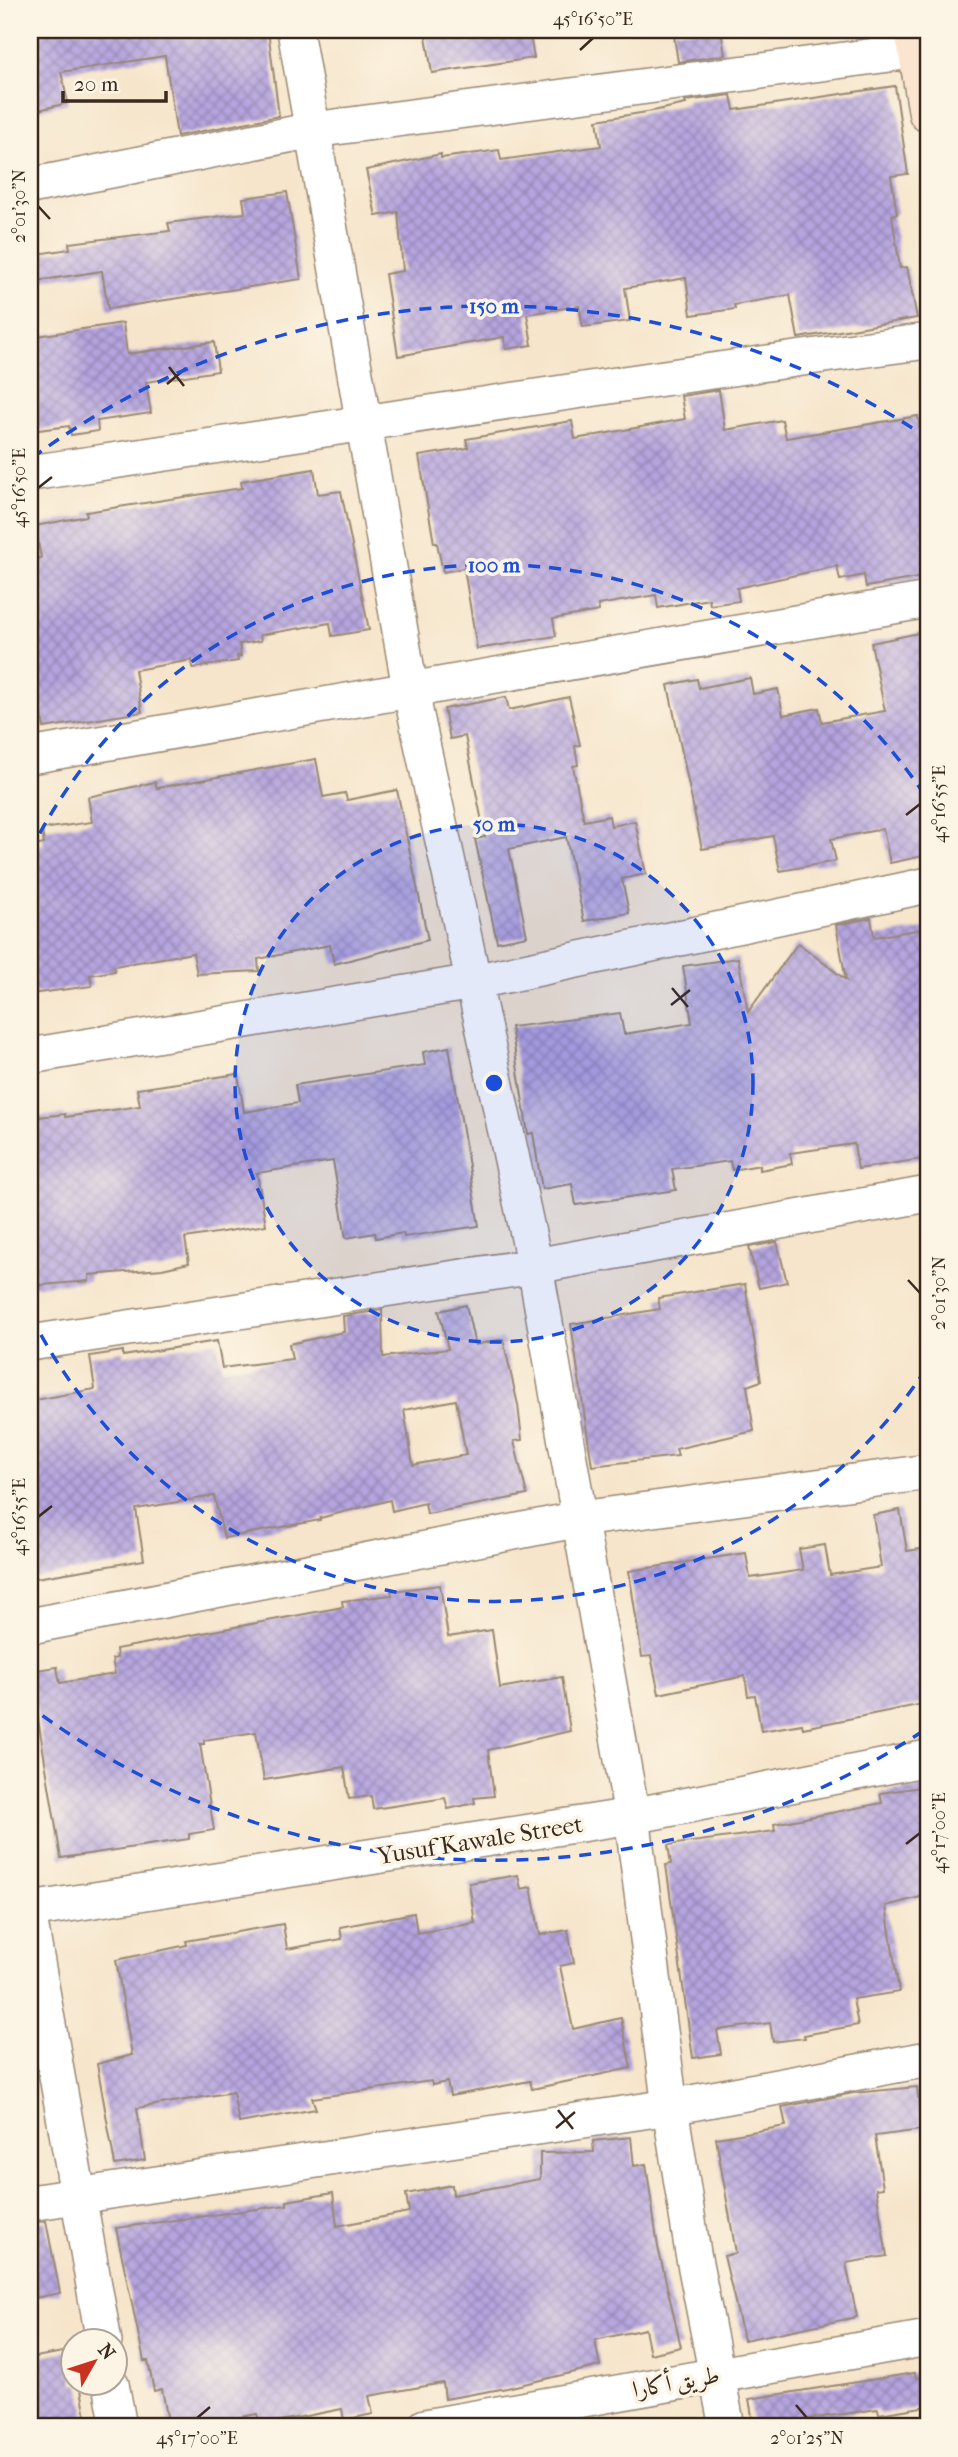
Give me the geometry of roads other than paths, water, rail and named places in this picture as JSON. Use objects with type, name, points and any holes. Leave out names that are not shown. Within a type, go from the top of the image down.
[{"type":"main road","points":[[920,43],[928,113]]},
{"type":"street","points":[[295,30],[410,688],[535,1266],[632,1816],[670,2107],[727,2427]]},
{"type":"street","points":[[30,186],[313,130],[920,43]]},
{"type":"street","points":[[30,473],[364,425],[661,376],[928,341]]},
{"type":"street","points":[[30,756],[928,600]]},
{"type":"street","points":[[30,1056],[473,982],[928,885]]},
{"type":"street","points":[[30,1343],[535,1266],[928,1194]]},
{"type":"street","points":[[30,1626],[580,1518],[928,1472]]},
{"type":"street","name":"Yusuf Kawale Street","points":[[30,1910],[632,1816],[928,1758]]},
{"type":"street","points":[[30,1923],[102,2328]]},
{"type":"street","points":[[30,2203],[670,2107],[928,2059]]},
{"type":"street","name":"طريق أكارا","points":[[425,2427],[928,2338]]},
{"type":"street","points":[[114,2398],[119,2427]]}]
